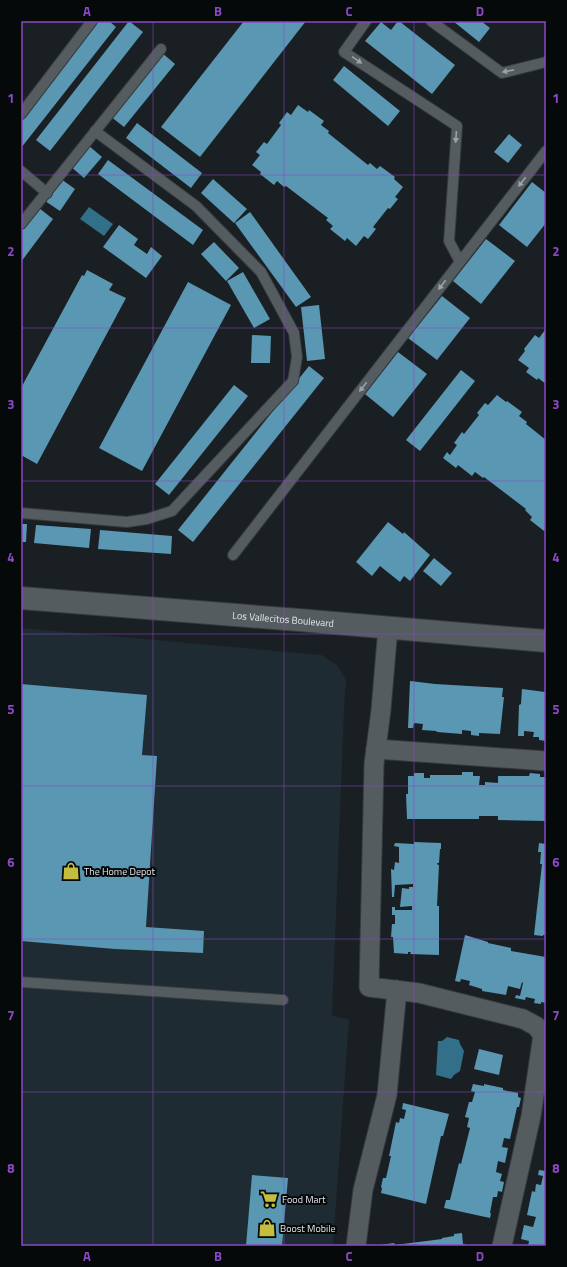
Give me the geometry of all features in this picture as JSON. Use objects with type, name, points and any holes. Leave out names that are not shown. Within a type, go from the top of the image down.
[{"type":"street","name":"Los Vallecitos Boulevard","points":[[21,598],[546,641]]},
{"type":"street","points":[[388,627],[381,710],[374,764],[369,987],[419,993],[523,1019],[536,1026],[544,1035],[531,1116],[502,1246]]},
{"type":"street","points":[[376,749],[546,761]]},
{"type":"street","points":[[356,1246],[363,1190],[387,1095],[397,990]]},
{"type":"lane","points":[[21,114],[92,21]]},
{"type":"lane","points":[[366,21],[344,52],[456,126],[449,241],[460,262]]},
{"type":"lane","points":[[431,21],[502,73],[546,62]]},
{"type":"lane","points":[[21,224],[161,49]]},
{"type":"lane","points":[[21,513],[127,522],[147,519],[172,511],[293,381],[297,357],[294,333],[261,272],[196,206],[95,131]]},
{"type":"lane","points":[[233,555],[546,151]]},
{"type":"lane","points":[[21,171],[47,193]]},
{"type":"lane","points":[[21,982],[283,1000]]},
{"type":"shaded area","points":[[21,628],[322,655],[338,666],[346,680],[332,1016],[349,1019],[333,1246],[21,1246]]},
{"type":"water","points":[[89,207],[113,224],[104,236],[80,219]]},
{"type":"water","points":[[447,1037],[459,1040],[464,1051],[460,1071],[451,1079],[436,1075],[438,1041],[442,1041]]},
{"type":"building","points":[[98,21],[109,21],[116,27],[21,148],[21,119]]},
{"type":"building","points":[[129,21],[143,32],[50,151],[36,140]]},
{"type":"building","points":[[244,21],[306,21],[200,157],[161,127]]},
{"type":"building","points":[[398,21],[455,65],[432,94],[365,41],[381,22],[391,30]]},
{"type":"building","points":[[453,21],[481,21],[490,28],[479,42]]},
{"type":"building","points":[[161,52],[175,64],[124,127],[110,116]]},
{"type":"building","points":[[344,66],[400,111],[388,126],[333,80]]},
{"type":"building","points":[[298,105],[308,112],[309,110],[324,121],[321,125],[329,131],[328,133],[368,165],[370,163],[377,169],[380,166],[395,177],[394,179],[403,187],[395,197],[398,199],[390,209],[388,208],[373,227],[376,229],[368,239],[364,236],[356,246],[347,238],[345,241],[330,229],[333,226],[326,220],[328,218],[286,186],[284,187],[277,181],[274,185],[260,174],[261,172],[252,165],[260,155],[256,152],[264,142],[267,144],[281,125],[279,123],[287,112],[291,115]]},
{"type":"building","points":[[137,123],[202,173],[191,188],[126,138]]},
{"type":"building","points":[[509,134],[522,145],[508,163],[494,152]]},
{"type":"building","points":[[88,145],[102,157],[84,178],[70,166]]},
{"type":"building","points":[[108,160],[203,230],[193,245],[98,174]]},
{"type":"building","points":[[61,179],[75,189],[60,211],[45,201]]},
{"type":"building","points":[[213,179],[247,209],[234,223],[201,193]]},
{"type":"building","points":[[532,182],[546,193],[546,223],[527,247],[499,225]]},
{"type":"building","points":[[39,208],[53,219],[21,262],[21,231]]},
{"type":"building","points":[[250,212],[311,297],[296,307],[235,223]]},
{"type":"building","points":[[119,225],[138,239],[134,245],[147,254],[151,247],[162,256],[146,278],[103,247]]},
{"type":"building","points":[[486,239],[515,261],[481,304],[453,281]]},
{"type":"building","points":[[214,242],[239,268],[226,281],[201,254]]},
{"type":"building","points":[[87,270],[113,284],[109,290],[126,298],[37,464],[21,455],[21,388],[82,275],[84,276]]},
{"type":"building","points":[[243,272],[270,319],[254,328],[227,281]]},
{"type":"building","points":[[188,282],[231,305],[142,471],[99,448]]},
{"type":"building","points":[[442,296],[470,318],[437,360],[408,338]]},
{"type":"building","points":[[319,305],[325,359],[307,361],[301,307]]},
{"type":"building","points":[[545,330],[546,384],[538,378],[537,380],[526,372],[529,368],[518,360],[525,351],[524,349],[535,335],[539,338]]},
{"type":"building","points":[[252,335],[271,336],[270,363],[251,363]]},
{"type":"building","points":[[398,352],[427,374],[393,417],[365,394]]},
{"type":"building","points":[[309,366],[324,378],[193,542],[178,530]]},
{"type":"building","points":[[461,370],[475,381],[420,451],[406,440]]},
{"type":"building","points":[[234,385],[248,396],[169,495],[155,484]]},
{"type":"building","points":[[497,395],[522,412],[519,416],[527,422],[526,424],[546,440],[546,530],[545,529],[544,531],[530,520],[532,517],[525,510],[526,509],[484,477],[483,478],[475,472],[472,476],[458,465],[456,468],[443,458],[447,452],[450,455],[457,445],[454,443],[462,432],[464,434],[479,415],[477,413],[485,403],[488,405]]},
{"type":"building","points":[[388,522],[403,534],[404,532],[430,555],[410,581],[404,576],[400,582],[380,566],[372,576],[356,562]]},
{"type":"building","points":[[21,524],[27,524],[26,542],[21,542]]},
{"type":"building","points":[[36,525],[91,529],[89,548],[34,543]]},
{"type":"building","points":[[100,530],[172,536],[171,554],[98,549]]},
{"type":"building","points":[[434,558],[452,573],[441,586],[423,571]]},
{"type":"building","points":[[410,681],[503,688],[502,697],[504,697],[500,734],[479,733],[479,736],[471,735],[471,731],[462,730],[462,734],[437,732],[422,730],[423,724],[414,723],[413,728],[408,728]]},
{"type":"building","name":"The Home Depot","points":[[21,684],[147,695],[142,755],[157,756],[146,927],[204,931],[203,953],[115,949],[21,941]]},
{"type":"building","points":[[522,689],[546,693],[546,741],[539,740],[539,737],[533,737],[534,732],[524,731],[524,736],[518,736],[519,705],[521,704]]},
{"type":"building","points":[[462,772],[473,772],[473,776],[480,776],[479,785],[485,785],[485,782],[498,783],[498,776],[529,776],[530,773],[540,774],[540,777],[546,777],[546,821],[498,820],[498,816],[479,816],[479,819],[407,819],[406,794],[408,794],[408,776],[414,776],[414,773],[424,773],[424,778],[430,778],[430,775],[462,775]]},
{"type":"building","points":[[414,842],[441,843],[439,863],[437,863],[439,865],[437,906],[439,906],[439,955],[410,954],[411,952],[408,952],[408,954],[394,953],[393,937],[391,937],[392,924],[395,924],[395,915],[392,915],[392,907],[395,907],[395,910],[412,910],[412,906],[400,907],[402,888],[409,889],[409,887],[413,887],[413,884],[395,885],[394,897],[392,897],[391,869],[394,870],[395,862],[399,863],[399,847],[394,846],[395,843],[414,844]]},
{"type":"building","points":[[539,843],[546,844],[546,935],[543,936],[534,935],[542,864],[540,864],[541,852],[538,852]]},
{"type":"building","points":[[465,935],[488,943],[511,948],[511,951],[546,957],[546,1003],[534,1003],[535,999],[526,997],[525,1000],[515,998],[516,995],[520,996],[522,982],[520,989],[508,986],[506,995],[482,991],[482,989],[469,985],[470,981],[461,979],[460,982],[455,981]]},
{"type":"building","points":[[479,1049],[503,1055],[499,1075],[474,1069]]},
{"type":"building","points":[[473,1084],[484,1086],[484,1084],[503,1088],[503,1090],[518,1093],[518,1097],[521,1098],[519,1107],[517,1107],[510,1139],[504,1138],[502,1147],[508,1148],[505,1163],[498,1161],[496,1172],[502,1174],[500,1181],[504,1182],[502,1192],[498,1191],[497,1197],[493,1197],[490,1218],[444,1208],[446,1200],[450,1200],[459,1163],[461,1164],[470,1128],[467,1127],[469,1118],[465,1117],[469,1102],[472,1102],[475,1092],[471,1091]]},
{"type":"building","points":[[403,1103],[449,1114],[443,1136],[441,1136],[426,1204],[381,1193],[383,1178],[386,1178],[391,1156],[389,1156],[396,1122],[399,1123],[400,1118],[404,1119],[406,1110],[402,1109]]},
{"type":"building","points":[[539,1170],[546,1171],[546,1246],[528,1246],[529,1241],[521,1239],[524,1225],[533,1227],[536,1217],[527,1215],[532,1191],[535,1192],[536,1184],[541,1185],[543,1176],[538,1175]]},
{"type":"building","points":[[252,1175],[288,1178],[282,1246],[246,1246]]},
{"type":"building","points":[[462,1233],[463,1244],[465,1244],[465,1246],[380,1246],[394,1243],[395,1245],[442,1239],[454,1236],[454,1234]]},
{"type":"place","name":"The Home Depot","points":[[71,871]]},
{"type":"place","name":"Food Mart","points":[[269,1199]]},
{"type":"place","name":"Boost Mobile","points":[[267,1228]]}]
